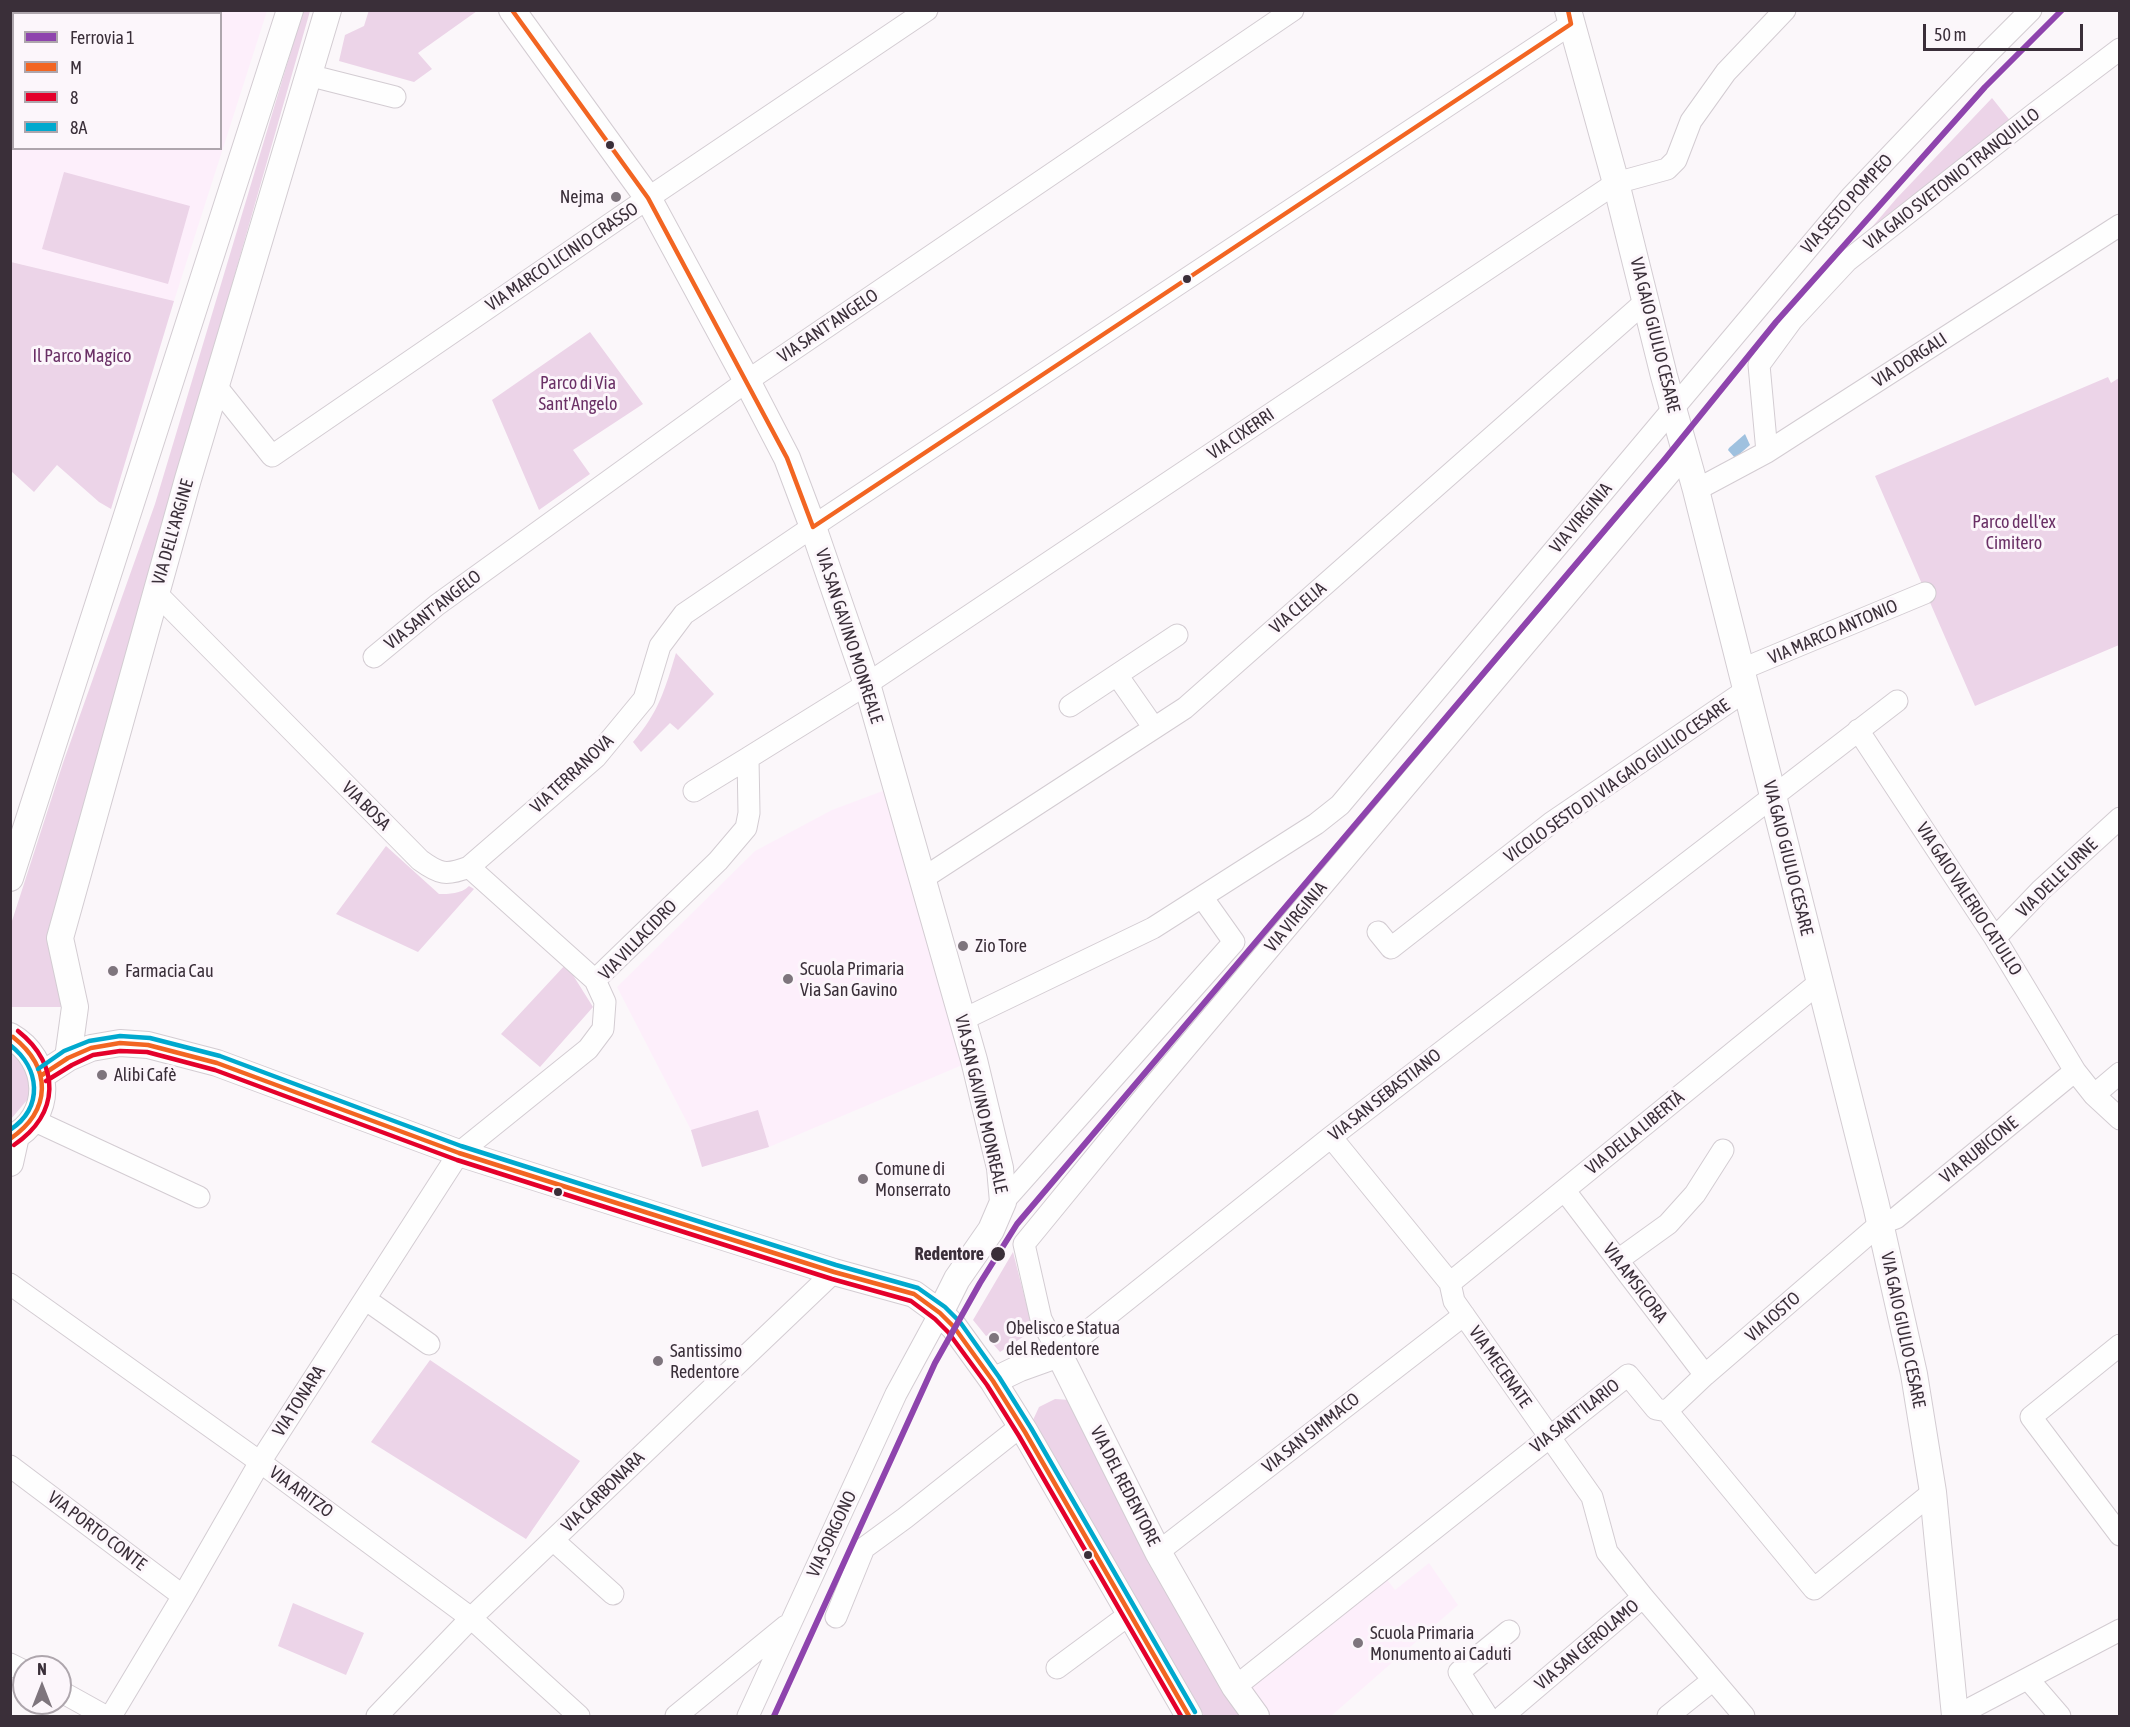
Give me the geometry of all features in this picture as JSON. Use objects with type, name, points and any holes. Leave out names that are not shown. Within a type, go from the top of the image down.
[{"type":"street","points":[[10,878],[290,10]]},
{"type":"street","name":"VIA DELL'ARGINE","points":[[68,1058],[75,1007],[60,938],[156,593],[328,10]]},
{"type":"street","name":"VIA SAN GAVINO MONREALE","points":[[512,10],[648,198],[747,381],[787,458],[867,684],[962,1020],[1000,1168],[1003,1202],[991,1230],[957,1279],[940,1313]]},
{"type":"street","name":"VIA MARCO LICINIO CRASSO","points":[[216,386],[272,456],[927,10]]},
{"type":"street","name":"VIA SANT'ANGELO","points":[[374,657],[437,604],[747,381],[1293,10]]},
{"type":"street","name":"VIA CIXERRI","points":[[867,684],[1616,183],[1667,169],[1676,160],[1691,121],[1726,72],[1785,10]]},
{"type":"street","name":"VIA SESTO POMPEO","points":[[1672,407],[1851,197],[2031,10]]},
{"type":"street","name":"VIA GAIO GIULIO CESARE","points":[[1570,17],[1616,183],[1672,407],[1696,490],[1880,1224],[1914,1374],[1933,1492],[1955,1716]]},
{"type":"street","name":"VIA TERRANOVA","points":[[468,867],[596,757],[645,699],[660,646],[684,614],[1570,17]]},
{"type":"street","name":"VIA GAIO SVETONIO TRANQUILLO","points":[[1767,452],[1759,365],[1792,320],[1847,261],[2120,49]]},
{"type":"street","points":[[308,75],[395,97]]},
{"type":"street","name":"VIA DORGALI","points":[[1696,490],[1767,452],[2120,225]]},
{"type":"street","name":"VIA CLELIA","points":[[922,879],[1185,708],[1646,301]]},
{"type":"street","name":"VIA VIRGINIA","points":[[962,1020],[1153,928],[1316,824],[1340,805],[1672,407]]},
{"type":"street","name":"VIA VIRGINIA","points":[[1024,1244],[1138,1104],[1686,454]]},
{"type":"street","name":"VIA BOSA","points":[[156,593],[420,860],[436,872],[453,873],[468,867]]},
{"type":"street","name":"VIA MARCO ANTONIO","points":[[1743,680],[1925,594]]},
{"type":"street","points":[[1070,706],[1177,635]]},
{"type":"street","points":[[1117,675],[1154,728]]},
{"type":"street","name":"VICOLO SESTO DI VIA GAIO GIULIO CESARE","points":[[1378,932],[1391,948],[1551,823],[1743,680]]},
{"type":"street","points":[[694,791],[867,684]]},
{"type":"street","name":"VIA SAN SEBASTIANO","points":[[993,1381],[1020,1368],[1059,1354],[1331,1137],[1897,701]]},
{"type":"street","name":"VIA GAIO VALERIO CATULLO","points":[[1858,730],[1995,938],[2076,1071],[2094,1095],[2120,1119]]},
{"type":"street","name":"VIA VILLACIDRO","points":[[459,1153],[588,1049],[603,1029],[605,1002],[595,981],[718,861],[746,828],[749,813],[748,758]]},
{"type":"street","name":"VIA DELLE URNE","points":[[1995,938],[2041,890],[2120,818]]},
{"type":"street","points":[[468,867],[595,981]]},
{"type":"street","name":"VIA VIRGINIA","points":[[1003,1202],[1234,942],[1202,897]]},
{"type":"street","name":"VIA DELLA LIBERTÀ","points":[[1450,1283],[1820,982]]},
{"type":"street","points":[[10,1036],[31,1052],[42,1076],[42,1099],[20,1132],[10,1163]]},
{"type":"street","points":[[42,1076],[68,1058],[90,1048],[120,1043],[148,1046],[217,1063],[459,1153],[834,1272],[914,1294],[940,1313],[954,1327],[993,1381],[1189,1716]]},
{"type":"street","name":"VIA RUBICONE","points":[[1880,1224],[1896,1218],[2076,1071]]},
{"type":"street","points":[[2094,1095],[2120,1073]]},
{"type":"street","points":[[20,1132],[199,1197]]},
{"type":"street","name":"VIA MECENATE","points":[[1331,1137],[1450,1283],[1454,1301],[1592,1497],[1607,1552],[1744,1716]]},
{"type":"street","points":[[1618,1260],[1668,1224],[1695,1194],[1723,1150]]},
{"type":"street","name":"VIA TONARA","points":[[111,1716],[260,1462],[459,1153]]},
{"type":"street","name":"VIA AMSICORA","points":[[1565,1191],[1705,1375]]},
{"type":"street","name":"VIA IOSTO","points":[[1667,1411],[1705,1375],[1880,1224]]},
{"type":"street","name":"VIA DEL REDENTORE","points":[[1024,1244],[1041,1319],[1158,1552],[1235,1687],[1256,1716]]},
{"type":"street","name":"VIA CARBONARA","points":[[376,1716],[471,1618],[834,1272]]},
{"type":"street","name":"VIA ARITZO","points":[[10,1284],[260,1462],[471,1618],[579,1716]]},
{"type":"street","points":[[365,1299],[429,1344]]},
{"type":"street","name":"VIA SORGONO","points":[[676,1716],[791,1622],[896,1394],[940,1313]]},
{"type":"street","name":"VIA SAN SIMMACO","points":[[1158,1552],[1464,1315]]},
{"type":"street","points":[[2120,1345],[2031,1418],[2120,1535]]},
{"type":"street","name":"VIA SANT'ILARIO","points":[[1235,1687],[1628,1375],[1656,1408],[1667,1411],[1814,1589],[1933,1492]]},
{"type":"street","points":[[836,1617],[864,1548],[1021,1426]]},
{"type":"street","name":"VIA PORTO CONTE","points":[[10,1466],[183,1596]]},
{"type":"street","points":[[553,1540],[613,1594]]},
{"type":"street","name":"VIA SAN GEROLAMO","points":[[1503,1716],[1643,1597]]},
{"type":"street","points":[[1058,1668],[1130,1614]]},
{"type":"street","points":[[747,1716],[791,1622]]},
{"type":"street","points":[[1955,1716],[2120,1630]]},
{"type":"street","points":[[1487,1716],[1459,1672],[1509,1631]]},
{"type":"street","points":[[2028,1679],[2060,1716]]},
{"type":"street","points":[[1668,1716],[1713,1680]]},
{"type":"street","points":[[72,1698],[105,1716]]},
{"type":"shaded area","points":[[267,11],[174,301],[11,262],[10,145],[12,139],[12,150],[222,150],[222,12],[56,12]]},
{"type":"shaded area","name":"Scuola Primaria Via San Gavino","points":[[896,786],[974,1060],[769,1147],[702,1167],[691,1130],[617,987],[755,851],[832,810]]},
{"type":"shaded area","name":"Scuola Primaria Monumento ai Caduti","points":[[1429,1563],[1458,1605],[1331,1716],[1265,1716],[1246,1690],[1385,1577],[1395,1590]]},
{"type":"green space","points":[[369,10],[477,11],[418,53],[432,69],[414,82],[339,61],[345,35],[364,26]]},
{"type":"green space","points":[[303,11],[310,11],[92,775],[51,940],[61,1007],[11,1007],[11,924],[63,763],[155,504]]},
{"type":"green space","points":[[1992,98],[2012,123],[1854,248],[1896,199]]},
{"type":"green space","points":[[64,172],[190,206],[168,284],[42,249]]},
{"type":"green space","name":"Il Parco Magico","points":[[11,262],[174,301],[111,509],[99,502],[57,465],[34,492],[11,471]]},
{"type":"green space","name":"Parco di Via Sant'Angelo","points":[[590,332],[643,404],[573,450],[590,474],[539,510],[492,400]]},
{"type":"green space","name":"Parco dell'ex Cimitero","points":[[2108,377],[2111,383],[2119,378],[2119,645],[1975,706],[1875,476]]},
{"type":"green space","points":[[676,653],[714,694],[678,730],[670,723],[641,752],[633,742],[655,710]]},
{"type":"green space","points":[[386,846],[439,894],[459,892],[469,886],[474,889],[418,952],[336,914]]},
{"type":"green space","points":[[566,964],[593,1007],[540,1067],[501,1034]]},
{"type":"green space","points":[[11,1047],[21,1054],[32,1088],[28,1099],[11,1119]]},
{"type":"green space","points":[[758,1110],[769,1147],[702,1167],[691,1130]]},
{"type":"green space","points":[[1013,1252],[1032,1326],[1029,1333],[1000,1352],[993,1344],[1001,1340],[996,1331],[986,1336],[973,1320]]},
{"type":"green space","points":[[430,1360],[580,1461],[526,1539],[371,1442]]},
{"type":"green space","points":[[1055,1399],[1071,1400],[1246,1716],[1204,1716],[1033,1420],[1039,1407]]},
{"type":"green space","points":[[293,1603],[364,1633],[346,1675],[278,1646]]},
{"type":"water","points":[[1745,434],[1750,445],[1735,458],[1728,450]]},
{"type":"rail line","name":"1","points":[[774,1716],[935,1363],[980,1283],[1017,1224],[1665,459],[1776,322],[1985,87],[2062,10]]},
{"type":"transit line","name":"M","points":[[512,10],[648,198],[787,458],[813,527],[1571,24],[1568,10]]},
{"type":"transit line","name":"8","points":[[14,1145],[29,1133],[40,1119],[47,1104],[49,1089],[48,1074],[42,1059],[32,1044],[18,1031]]},
{"type":"transit line","name":"8A","points":[[38,1069],[64,1051],[89,1041],[120,1036],[150,1038],[220,1056],[461,1146],[836,1265],[918,1288],[945,1307],[960,1322],[999,1377],[1031,1428],[1195,1712]]},
{"type":"transit line","name":"M","points":[[10,1139],[24,1128],[34,1115],[40,1102],[42,1089],[35,1062],[26,1049],[13,1037]]},
{"type":"transit line","name":"M","points":[[42,1075],[68,1058],[91,1048],[120,1043],[148,1045],[217,1063],[459,1153],[834,1272],[914,1294],[940,1313],[954,1327],[993,1381],[1025,1432],[1189,1716]]},
{"type":"transit line","name":"8A","points":[[10,1045],[27,1065],[34,1087],[29,1110],[10,1130]]},
{"type":"transit line","name":"8","points":[[46,1081],[93,1055],[120,1051],[147,1052],[215,1070],[457,1160],[832,1279],[911,1301],[948,1332],[987,1385],[1019,1436],[1181,1716]]},
{"type":"place","name":"Nejma","points":[[616,197]]},
{"type":"place","name":"Zio Tore","points":[[963,946]]},
{"type":"place","name":"Farmacia Cau","points":[[113,971]]},
{"type":"place","name":"Scuola Primaria Via San Gavino","points":[[788,979]]},
{"type":"place","name":"Alibi Cafè","points":[[102,1075]]},
{"type":"place","name":"Comune di Monserrato","points":[[863,1179]]},
{"type":"place","name":"Redentore","points":[[998,1254]]},
{"type":"place","name":"Obelisco e Statua del Redentore","points":[[994,1338]]},
{"type":"place","name":"Santissimo Redentore","points":[[658,1361]]},
{"type":"place","name":"Scuola Primaria Monumento ai Caduti","points":[[1358,1643]]}]
